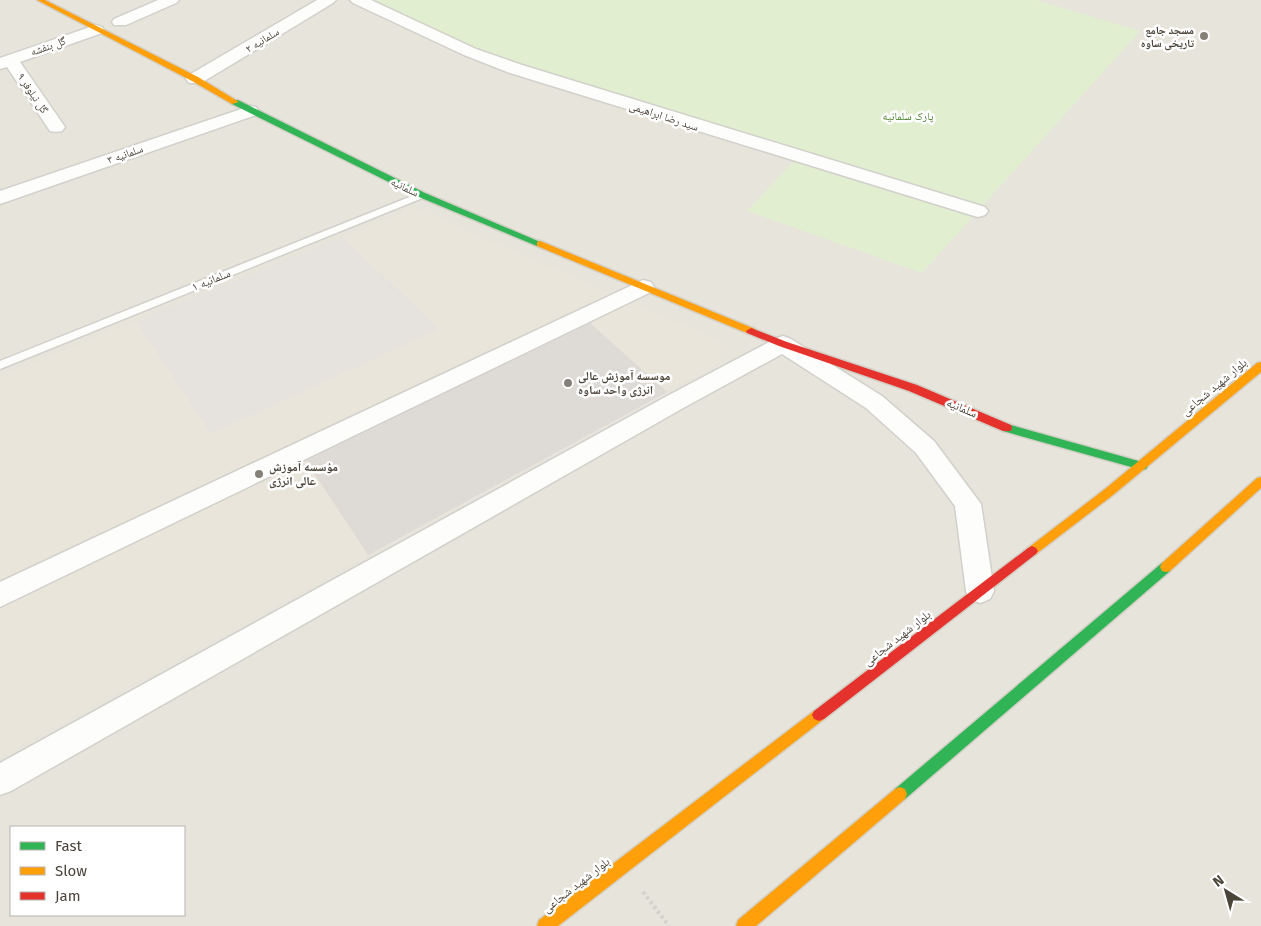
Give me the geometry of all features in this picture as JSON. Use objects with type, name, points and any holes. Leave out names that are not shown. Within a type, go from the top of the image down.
[{"type":"street","name":"سلمانیه","points":[[40,0],[195,79],[250,111],[422,195],[783,344],[913,388],[1010,429],[1142,466]]},
{"type":"street","points":[[120,22],[171,0]]},
{"type":"street","name":"سلمانیه ۲","points":[[195,79],[328,0]]},
{"type":"street","name":"سید رضا ابراهیمی","points":[[358,0],[470,52],[516,69],[978,211]]},
{"type":"street","name":"گل بنفشه","points":[[5,62],[96,30]]},
{"type":"street","name":"گل نیلوفر ۹","points":[[5,62],[56,127]]},
{"type":"street","name":"سلمانیه ۳","points":[[0,198],[250,111]]},
{"type":"street","points":[[0,595],[643,287]]},
{"type":"street","name":"سلمانیه","points":[[783,344],[874,402],[925,447],[968,504],[980,591]]},
{"type":"street","points":[[0,780],[677,401],[783,344]]},
{"type":"street","name":"بلوار شهید شجاعی","points":[[545,926],[1142,466],[1261,366]]},
{"type":"street","points":[[744,926],[1184,552],[1261,481]]},
{"type":"lane","name":"سلمانیه ۱","points":[[0,365],[422,195]]},
{"type":"path","points":[[623,866],[669,926]]},
{"type":"shaded area","points":[[0,0],[1261,0],[1261,926],[0,926]]},
{"type":"shaded area","name":"مؤسسه آموزش عالی انرژی","points":[[414,208],[722,342],[720,362],[0,757],[0,377]]},
{"type":"shaded area","points":[[343,237],[439,329],[211,434],[136,321]]},
{"type":"green space","name":"پارک سلمانیه","points":[[356,0],[1036,0],[1140,31],[922,273],[747,211],[798,157],[496,61]]},
{"type":"building","points":[[590,323],[667,392],[368,555],[306,461]]},
{"type":"traffic: fast","points":[[235,102],[422,195],[540,244]]},
{"type":"traffic: fast","points":[[1007,428],[1142,466]]},
{"type":"traffic: fast","points":[[900,794],[1166,567]]},
{"type":"traffic: slow","points":[[40,0],[195,79],[235,102]]},
{"type":"traffic: slow","points":[[540,244],[751,331]]},
{"type":"traffic: slow","points":[[1032,551],[1109,492],[1261,366]]},
{"type":"traffic: slow","points":[[1166,567],[1261,481]]},
{"type":"traffic: slow","points":[[545,926],[819,715]]},
{"type":"traffic: slow","points":[[744,926],[900,794]]},
{"type":"traffic: jam","points":[[751,331],[783,344],[913,388],[1007,428]]},
{"type":"traffic: jam","points":[[819,715],[1032,551]]},
{"type":"place","name":"مسجد جامع تاریخی ساوه","points":[[1204,36]]},
{"type":"place","name":"موسسه آموزش عالی انرژی واحد ساوه","points":[[568,383]]},
{"type":"place","name":"مؤسسه آموزش عالی انرژی","points":[[259,474]]}]
